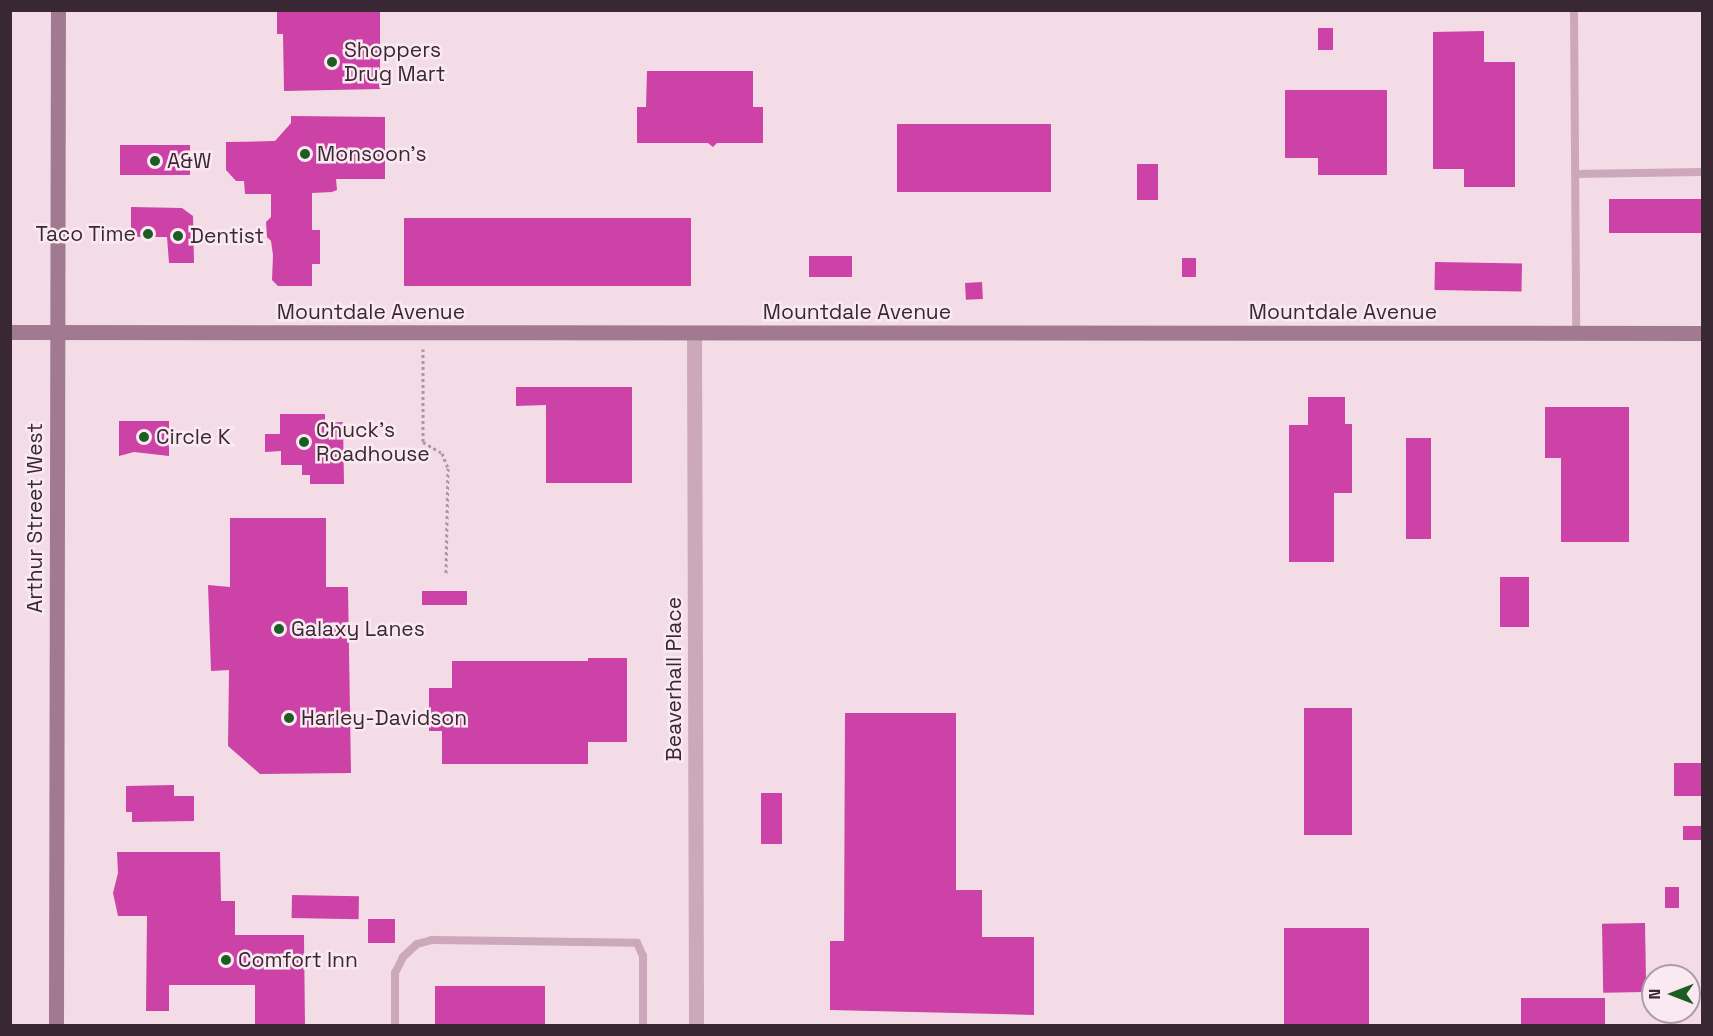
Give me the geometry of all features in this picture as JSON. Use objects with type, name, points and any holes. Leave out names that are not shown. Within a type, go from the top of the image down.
[{"type":"street","name":"Arthur Street West","points":[[56,1026],[58,10]]},
{"type":"street","name":"Mountdale Avenue","points":[[10,332],[1702,333]]},
{"type":"street","name":"Beaverhall Place","points":[[694,333],[696,1026]]},
{"type":"lane","points":[[1574,10],[1576,333]]},
{"type":"lane","points":[[1575,174],[1702,172]]},
{"type":"lane","points":[[395,1026],[395,972],[403,957],[417,944],[432,940],[637,943],[643,956],[643,1026]]},
{"type":"path","points":[[423,333],[423,442],[442,453],[448,468],[446,575]]},
{"type":"building","name":"Shoppers Drug Mart","points":[[277,10],[380,10],[380,89],[284,91],[283,34],[277,34]]},
{"type":"building","points":[[1318,28],[1333,28],[1333,50],[1318,50]]},
{"type":"building","points":[[1484,31],[1484,62],[1515,62],[1515,187],[1464,187],[1464,169],[1433,169],[1433,32]]},
{"type":"building","points":[[647,71],[753,71],[753,107],[763,107],[763,143],[717,143],[713,147],[708,143],[637,143],[637,107],[646,107]]},
{"type":"building","points":[[1285,90],[1387,90],[1387,175],[1318,175],[1318,158],[1285,158]]},
{"type":"building","points":[[291,116],[385,117],[385,179],[336,179],[337,190],[312,193],[312,230],[320,230],[320,264],[312,264],[312,286],[278,286],[272,280],[273,255],[271,241],[267,237],[266,222],[271,217],[271,194],[245,194],[244,181],[236,181],[226,170],[226,142],[275,141],[291,123]]},
{"type":"building","points":[[897,124],[1051,124],[1051,192],[897,192]]},
{"type":"building","name":"A&W","points":[[120,145],[190,145],[190,175],[120,175]]},
{"type":"building","points":[[1137,164],[1158,164],[1158,200],[1137,200]]},
{"type":"building","points":[[1609,199],[1702,199],[1702,233],[1609,233]]},
{"type":"building","points":[[131,207],[182,208],[193,216],[194,263],[169,263],[167,237],[131,237]]},
{"type":"building","points":[[404,218],[691,218],[691,286],[404,286]]},
{"type":"building","points":[[809,256],[852,256],[852,277],[809,277]]},
{"type":"building","points":[[1182,258],[1196,258],[1196,277],[1182,277]]},
{"type":"building","points":[[1435,262],[1522,264],[1521,292],[1435,290]]},
{"type":"building","points":[[982,282],[983,299],[966,300],[965,283]]},
{"type":"building","points":[[516,387],[632,387],[632,483],[546,483],[546,405],[516,406]]},
{"type":"building","points":[[1308,397],[1345,397],[1345,424],[1352,424],[1352,493],[1334,493],[1334,562],[1289,562],[1289,425],[1308,425]]},
{"type":"building","points":[[1545,407],[1629,407],[1629,542],[1561,542],[1561,458],[1545,458]]},
{"type":"building","name":"Chuck's Roadhouse","points":[[280,414],[325,414],[325,423],[343,422],[344,484],[310,484],[310,475],[302,475],[302,465],[281,465],[281,451],[265,452],[265,434],[280,434]]},
{"type":"building","name":"Circle K","points":[[119,421],[169,421],[169,456],[134,452],[119,456]]},
{"type":"building","points":[[1406,438],[1431,438],[1431,539],[1406,539]]},
{"type":"building","points":[[230,518],[326,518],[326,587],[348,587],[351,773],[260,774],[228,746],[229,670],[211,671],[208,585],[230,587]]},
{"type":"building","points":[[1500,577],[1529,577],[1529,627],[1500,627]]},
{"type":"building","points":[[422,591],[467,591],[467,605],[422,605]]},
{"type":"building","points":[[588,658],[627,658],[627,742],[588,742],[588,764],[442,764],[442,731],[429,731],[429,688],[452,688],[452,661],[588,661]]},
{"type":"building","points":[[1304,708],[1352,708],[1352,835],[1304,835]]},
{"type":"building","points":[[845,713],[956,713],[956,890],[982,890],[982,937],[1034,937],[1034,1015],[830,1010],[830,941],[844,941]]},
{"type":"building","points":[[1674,763],[1702,763],[1702,796],[1674,796]]},
{"type":"building","points":[[174,785],[174,796],[194,796],[194,821],[132,822],[132,812],[126,812],[126,786]]},
{"type":"building","points":[[761,793],[782,793],[782,844],[761,844]]},
{"type":"building","points":[[1683,826],[1702,826],[1702,840],[1683,840]]},
{"type":"building","points":[[117,852],[220,852],[221,901],[235,901],[235,935],[304,935],[305,1026],[255,1026],[255,985],[169,985],[169,1011],[146,1011],[147,916],[118,916],[113,893],[118,873]]},
{"type":"building","points":[[1665,887],[1679,887],[1679,908],[1665,908]]},
{"type":"building","points":[[292,895],[359,896],[359,919],[292,918]]},
{"type":"building","points":[[368,919],[395,919],[395,943],[368,943]]},
{"type":"building","points":[[1645,923],[1646,964],[1641,964],[1641,992],[1603,993],[1602,924]]},
{"type":"building","points":[[1284,928],[1369,928],[1369,1026],[1284,1026]]},
{"type":"building","points":[[435,986],[545,986],[545,1026],[435,1026]]},
{"type":"building","points":[[1521,998],[1605,998],[1605,1026],[1521,1026]]},
{"type":"place","name":"Shoppers Drug Mart","points":[[332,62]]},
{"type":"place","name":"Monsoon's","points":[[305,154]]},
{"type":"place","name":"A&W","points":[[155,161]]},
{"type":"place","name":"Taco Time","points":[[148,234]]},
{"type":"place","name":"Dentist","points":[[178,236]]},
{"type":"place","name":"Circle K","points":[[144,437]]},
{"type":"place","name":"Chuck's Roadhouse","points":[[304,442]]},
{"type":"place","name":"Galaxy Lanes","points":[[279,629]]},
{"type":"place","name":"Harley-Davidson","points":[[289,718]]},
{"type":"place","name":"Comfort Inn","points":[[226,960]]}]
